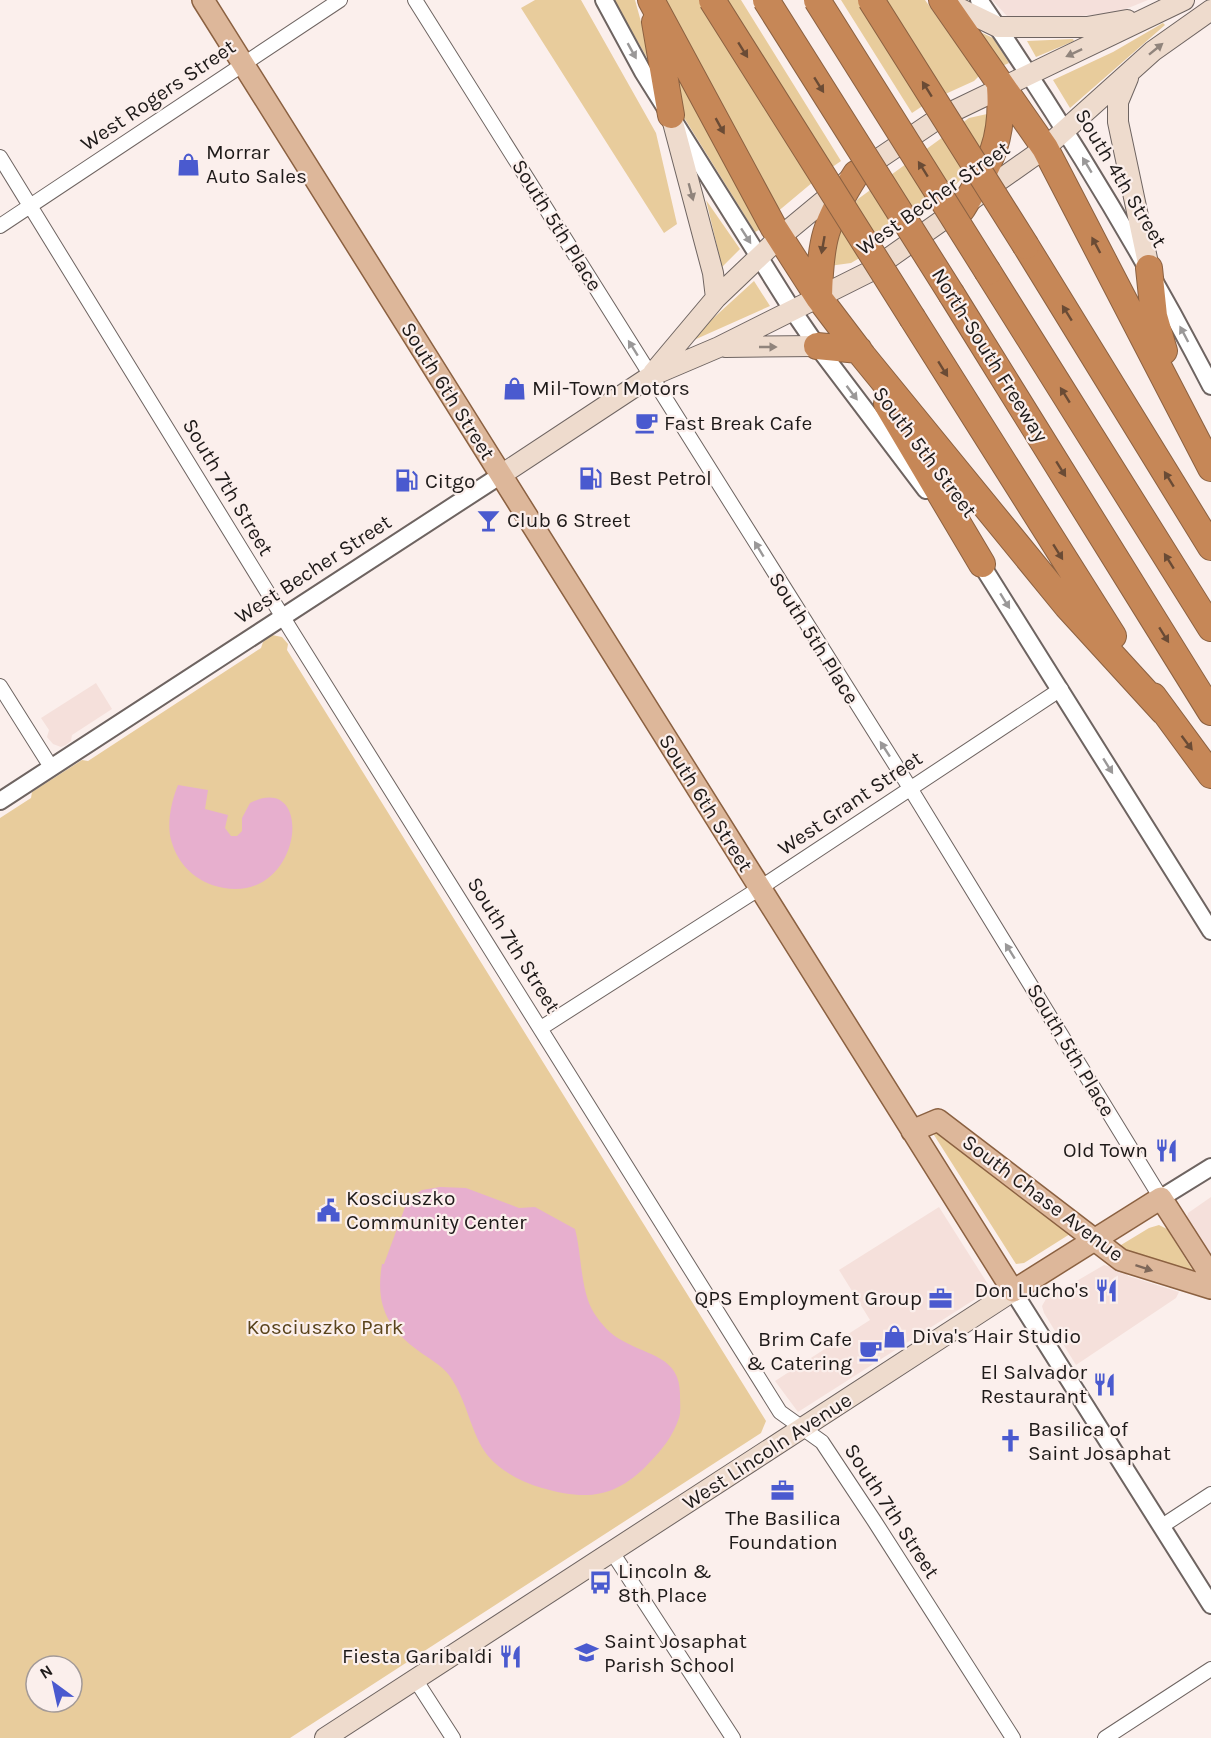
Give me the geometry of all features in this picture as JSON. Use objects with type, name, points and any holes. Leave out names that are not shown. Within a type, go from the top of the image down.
[{"type":"highway","points":[[651,0],[670,115]]},
{"type":"highway","points":[[651,0],[780,237],[819,298],[1067,606],[1163,711]]},
{"type":"highway","points":[[712,0],[1077,583],[1163,711],[1211,775]]},
{"type":"highway","name":"North-South Freeway","points":[[766,0],[1211,712]]},
{"type":"highway","name":"North-South Freeway","points":[[817,0],[1211,628]]},
{"type":"highway","points":[[871,0],[1211,547]]},
{"type":"highway","points":[[942,0],[1045,148],[1195,428]]},
{"type":"highway","points":[[962,209],[991,161],[1000,131],[1000,86]]},
{"type":"highway","points":[[819,298],[825,231],[832,212],[856,174]]},
{"type":"highway","points":[[1149,268],[1154,316],[1211,468]]},
{"type":"highway","points":[[817,346],[861,353]]},
{"type":"highway","points":[[861,353],[882,395],[982,564]]},
{"type":"main road","name":"South 6th Street","points":[[203,0],[1013,1291]]},
{"type":"main road","points":[[942,0],[998,27],[1087,27],[1153,16]]},
{"type":"main road","name":"West Becher Street","points":[[651,376],[716,298],[780,237],[856,174],[939,118],[1000,86],[1184,0]]},
{"type":"main road","name":"West Becher Street","points":[[501,475],[651,376],[719,347],[869,272],[962,209],[1045,148],[1166,41],[1207,12]]},
{"type":"main road","points":[[1134,69],[1118,102],[1118,122],[1149,268]]},
{"type":"main road","points":[[670,115],[713,273],[716,298]]},
{"type":"main road","points":[[719,347],[817,346]]},
{"type":"main road","name":"South Chase Avenue","points":[[912,1131],[938,1120],[1121,1260],[1211,1288]]},
{"type":"main road","name":"West Lincoln Avenue","points":[[325,1738],[1013,1291],[1161,1198]]},
{"type":"main road","name":"South 5th Place","points":[[1161,1198],[1211,1276]]},
{"type":"street","name":"West Rogers Street","points":[[0,226],[340,0]]},
{"type":"street","name":"South 5th Place","points":[[415,0],[910,788],[1161,1198]]},
{"type":"street","name":"South 5th Street","points":[[604,0],[670,115],[793,311],[982,564],[1211,931]]},
{"type":"street","name":"South 4th Street","points":[[979,0],[1030,73],[1149,268],[1211,386]]},
{"type":"street","name":"South 7th Street","points":[[0,157],[283,617],[780,1412],[822,1442],[1013,1738]]},
{"type":"street","name":"West Becher Street","points":[[0,801],[501,475]]},
{"type":"street","points":[[0,686],[51,767]]},
{"type":"street","name":"West Grant Street","points":[[541,1028],[760,888],[1060,689]]},
{"type":"street","name":"West Lincoln Avenue","points":[[1161,1198],[1211,1167]]},
{"type":"street","name":"South 6th Street","points":[[1013,1291],[1211,1605]]},
{"type":"street","points":[[1162,1526],[1211,1494]]},
{"type":"street","points":[[612,1552],[733,1738]]},
{"type":"street","points":[[1105,1738],[1211,1669]]},
{"type":"street","points":[[415,1679],[453,1738]]},
{"type":"shaded area","points":[[992,0],[1148,0],[1116,13],[1034,20],[1007,16]]},
{"type":"shaded area","points":[[96,683],[112,709],[72,735],[71,741],[66,745],[61,747],[53,744],[47,737],[49,730],[41,718]]},
{"type":"shaded area","points":[[178,785],[208,790],[205,809],[228,815],[225,828],[231,836],[237,836],[242,831],[242,818],[250,803],[272,798],[286,805],[292,821],[291,842],[282,863],[266,880],[242,889],[212,885],[193,874],[178,857],[170,836],[170,814]]},
{"type":"shaded area","points":[[440,1187],[466,1188],[519,1208],[535,1207],[575,1229],[586,1294],[597,1317],[614,1336],[662,1360],[675,1373],[680,1396],[677,1425],[658,1453],[625,1484],[600,1494],[573,1494],[535,1486],[506,1472],[488,1456],[482,1447],[461,1395],[449,1375],[409,1343],[392,1324],[382,1304],[380,1292],[382,1264],[384,1264],[408,1199],[422,1190]]},
{"type":"shaded area","points":[[1211,1197],[1211,1261],[1186,1220],[1188,1213]]},
{"type":"shaded area","points":[[939,1207],[991,1289],[798,1412],[775,1381],[870,1320],[839,1270]]},
{"type":"shaded area","points":[[1104,1265],[1123,1270],[1128,1276],[1179,1292],[1176,1298],[1076,1365],[1042,1306],[1046,1299]]},
{"type":"green space","points":[[535,0],[581,0],[656,133],[677,224],[664,233],[521,8]]},
{"type":"green space","points":[[614,0],[635,0],[651,58],[650,63]]},
{"type":"green space","points":[[663,0],[700,0],[813,182],[776,213]]},
{"type":"green space","points":[[722,0],[741,0],[841,161],[828,170]]},
{"type":"green space","points":[[841,0],[859,0],[924,105],[912,113]]},
{"type":"green space","points":[[881,0],[925,0],[979,76],[974,81],[941,96]]},
{"type":"green space","points":[[1163,23],[1165,25],[1070,108],[1053,80],[1113,52]]},
{"type":"green space","points":[[978,31],[993,38],[1009,63],[1000,67]]},
{"type":"green space","points":[[1073,39],[1074,41],[1036,57],[1027,41]]},
{"type":"green space","points":[[667,52],[761,229],[755,232],[683,116]]},
{"type":"green space","points":[[987,114],[987,136],[979,156],[964,176],[923,212],[863,256],[851,263],[829,266],[842,219],[858,199],[969,118]]},
{"type":"green space","points":[[706,200],[740,249],[722,267]]},
{"type":"green space","points":[[754,281],[770,306],[685,344]]},
{"type":"green space","name":"Kosciuszko Park","points":[[272,635],[282,637],[288,644],[287,650],[766,1421],[761,1433],[290,1738],[0,1738],[0,818],[31,798],[32,792],[82,760],[88,761],[261,648],[263,642]]},
{"type":"green space","points":[[936,1130],[1070,1234],[1024,1263],[1016,1264],[934,1135]]},
{"type":"green space","points":[[1159,1225],[1167,1229],[1192,1269],[1191,1273],[1122,1253],[1121,1245],[1149,1228]]},
{"type":"place","name":"Morrar Auto Sales","points":[[188,164]]},
{"type":"place","name":"Mil-Town Motors","points":[[514,388]]},
{"type":"place","name":"Fast Break Cafe","points":[[646,423]]},
{"type":"place","name":"Best Petrol","points":[[591,478]]},
{"type":"place","name":"Citgo","points":[[407,481]]},
{"type":"place","name":"Club 6 Street","points":[[489,520]]},
{"type":"place","name":"Old Town","points":[[1166,1150]]},
{"type":"place","name":"Kosciuszko Community Center","points":[[328,1210]]},
{"type":"place","name":"Don Lucho's","points":[[1107,1290]]},
{"type":"place","name":"QPS Employment Group","points":[[940,1298]]},
{"type":"place","name":"Diva's Hair Studio","points":[[894,1336]]},
{"type":"place","name":"Brim Cafe & Catering","points":[[870,1351]]},
{"type":"place","name":"El Salvador Restaurant","points":[[1105,1384]]},
{"type":"place","name":"Basilica of Saint Josaphat","points":[[1010,1441]]},
{"type":"place","name":"The Basilica Foundation","points":[[783,1490]]},
{"type":"place","name":"Lincoln & 8th Place","points":[[600,1583]]},
{"type":"place","name":"Saint Josaphat Parish School","points":[[586,1653]]},
{"type":"place","name":"Fiesta Garibaldi","points":[[511,1656]]}]
